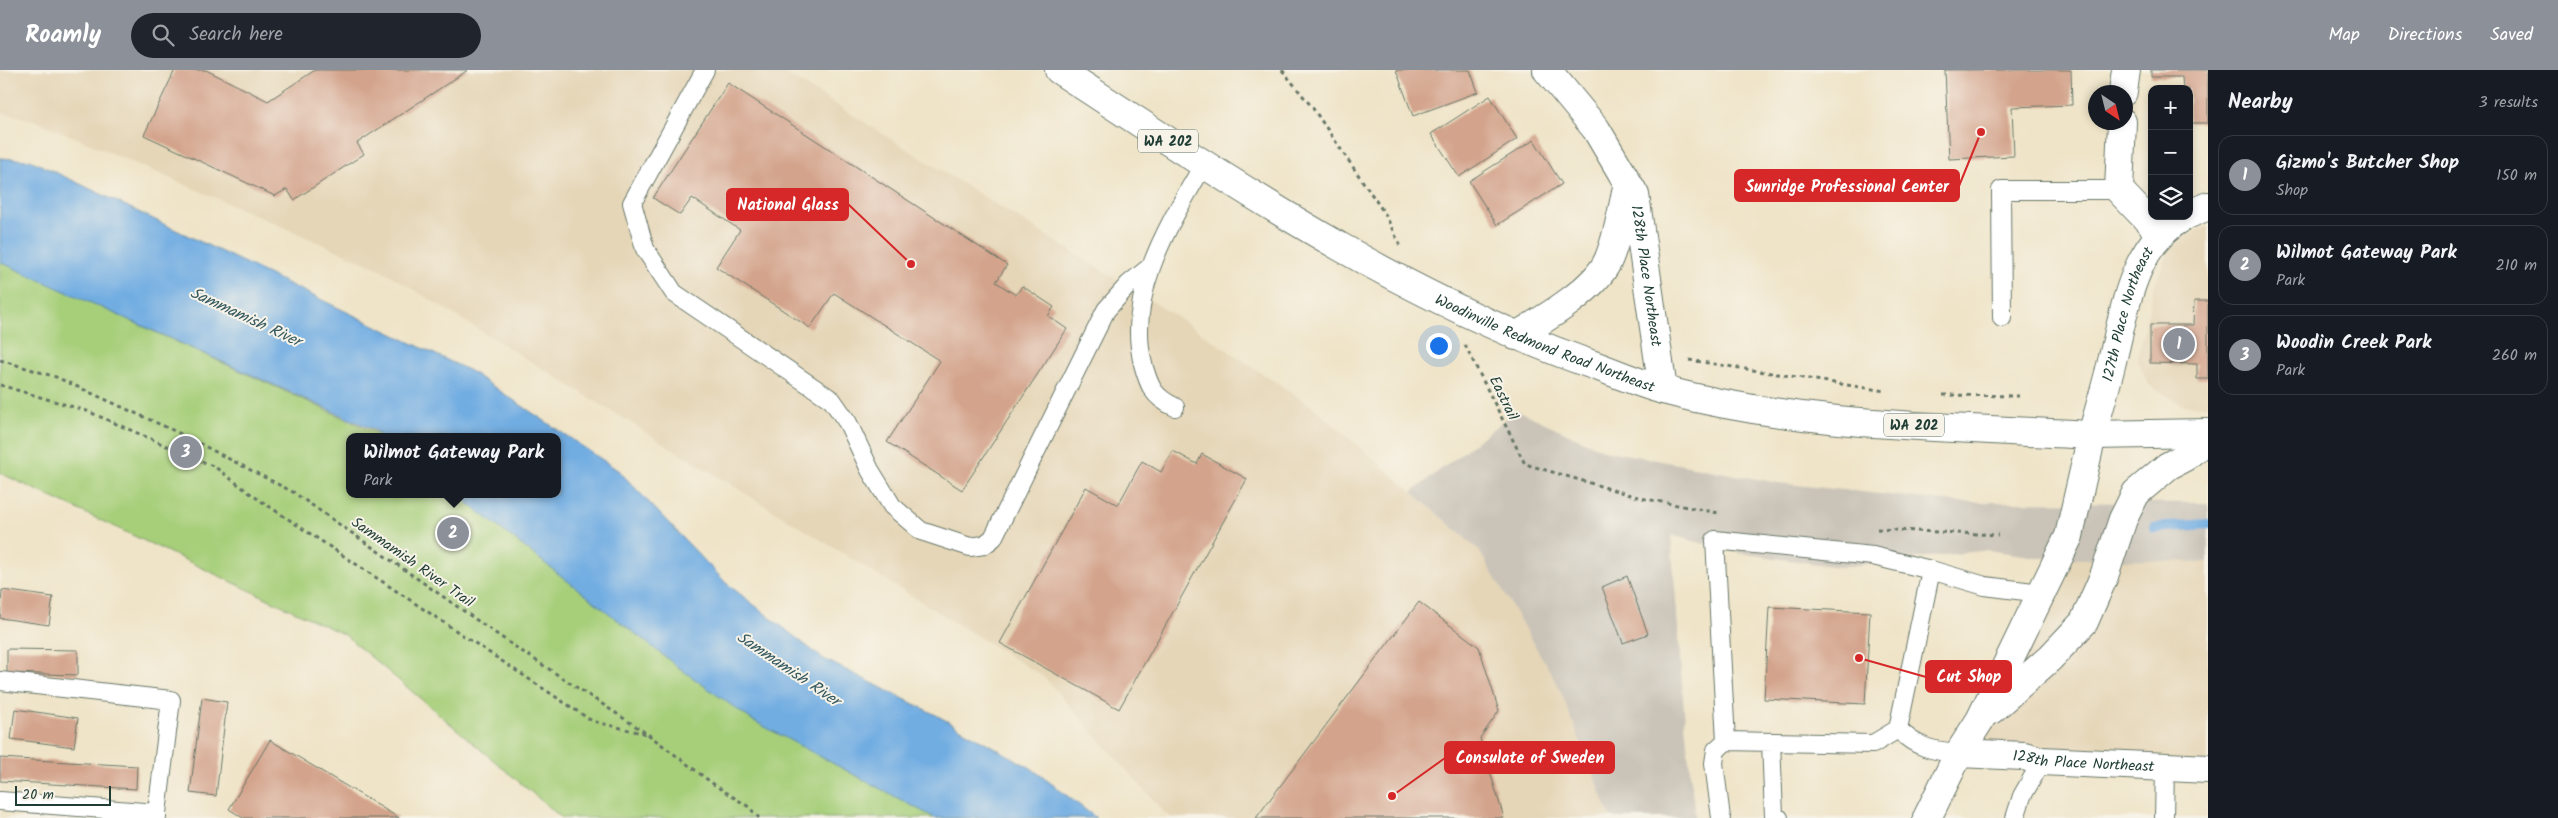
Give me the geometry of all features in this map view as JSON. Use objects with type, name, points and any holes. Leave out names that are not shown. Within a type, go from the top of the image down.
[{"type":"main road","name":"Woodinville Redmond Road Northeast","points":[[1059,70],[1204,164],[1363,260],[1516,336],[1663,390],[1758,409],[1858,422],[2092,435],[2208,433]]},
{"type":"main road","name":"128th Place Northeast","points":[[1547,70],[1596,129],[1635,195],[1663,390]]},
{"type":"main road","points":[[2124,85],[2126,70]]},
{"type":"main road","points":[[2120,190],[2122,130]]},
{"type":"main road","points":[[1516,336],[1560,309],[1596,280],[1609,260],[1628,183]]},
{"type":"main road","name":"127th Place Northeast","points":[[1980,720],[2070,536],[2092,435],[2126,297],[2145,253],[2161,234],[2120,190]]},
{"type":"main road","points":[[2193,212],[2208,206]]},
{"type":"main road","points":[[2161,234],[2180,220]]},
{"type":"main road","points":[[1926,818],[1959,753],[1980,720],[2050,658],[2084,622],[2104,576],[2123,519],[2136,493],[2162,471],[2185,457],[2208,438]]},
{"type":"main road","name":"128th Place Northeast","points":[[1959,753],[2024,756],[2042,761],[2208,769]]},
{"type":"lane","points":[[705,70],[632,204],[645,249],[674,293],[832,400],[848,423],[870,470],[892,506],[921,531],[970,548],[984,545],[994,538],[1106,310],[1128,284],[1150,267]]},
{"type":"lane","points":[[1175,407],[1166,403],[1149,387],[1140,351],[1140,311],[1150,267],[1178,209],[1204,164]]},
{"type":"lane","points":[[2002,318],[2001,190],[2120,190]]},
{"type":"lane","points":[[1726,741],[1715,540],[1873,556],[1985,586],[2041,593]]},
{"type":"lane","points":[[1725,816],[1714,764],[1716,750],[1726,741],[1873,744],[1898,729],[1930,570]]},
{"type":"lane","points":[[0,681],[171,700],[157,816],[0,801]]},
{"type":"lane","points":[[1898,729],[1910,742],[1933,751],[1959,753]]},
{"type":"lane","points":[[1771,742],[1774,816],[1779,818]]},
{"type":"lane","points":[[2015,818],[2022,796],[2042,761]]},
{"type":"lane","points":[[2164,818],[2165,768]]},
{"type":"path","points":[[1282,70],[1312,107],[1385,214],[1400,243],[1394,275]]},
{"type":"path","name":"Eastrail","points":[[1464,342],[1525,464],[1641,498],[1726,514]]},
{"type":"path","points":[[1656,344],[1688,360],[1894,393]]},
{"type":"path","name":"Sammamish River Trail","points":[[0,360],[65,382],[179,434],[293,492],[511,644],[649,735],[716,786],[749,807],[759,818]]},
{"type":"path","points":[[0,386],[87,412],[215,468],[271,508],[592,721],[649,735]]},
{"type":"path","points":[[1933,395],[2020,396]]},
{"type":"path","points":[[1867,528],[1998,535]]},
{"type":"shaded area","points":[[0,70],[780,70],[1174,315],[1313,407],[1478,549],[1558,685],[1611,818],[1172,818],[1165,813],[1044,677],[380,269],[37,121],[0,112]]},
{"type":"shaded area","points":[[2208,226],[2208,406],[2183,405],[2149,385],[2137,360],[2155,284],[2170,248],[2189,234]]},
{"type":"shaded area","points":[[1517,410],[1603,450],[1778,483],[1954,502],[2208,503],[2208,562],[2043,558],[1989,550],[1840,567],[1739,553],[1671,535],[1685,724],[1695,818],[1611,818],[1558,685],[1478,549],[1412,492]]},
{"type":"shaded area","points":[[2069,536],[2208,538],[2208,773],[1959,753]]},
{"type":"green space","points":[[0,261],[376,433],[346,433],[346,498],[489,498],[1009,818],[562,818],[345,635],[0,473]]},
{"type":"water","name":"Sammamish River","points":[[0,158],[30,160],[470,371],[619,471],[726,583],[822,658],[936,715],[1031,768],[1096,818],[935,818],[752,720],[678,667],[461,498],[561,498],[561,433],[377,433],[0,262]]},
{"type":"building","points":[[175,70],[206,70],[268,101],[315,70],[468,70],[357,143],[364,154],[294,200],[287,189],[275,196],[144,135]]},
{"type":"building","points":[[1396,70],[1470,70],[1478,92],[1413,116]]},
{"type":"building","points":[[1945,70],[2071,70],[2072,105],[2012,107],[2014,156],[1949,159]]},
{"type":"building","points":[[2151,70],[2208,70],[2208,123],[2193,123],[2193,85],[2183,85],[2182,77],[2151,77]]},
{"type":"building","points":[[728,83],[1007,265],[996,282],[1016,295],[1022,286],[1054,307],[1048,316],[1067,329],[962,490],[887,442],[940,361],[834,293],[810,328],[716,267],[740,230],[692,198],[680,215],[653,198]]},
{"type":"building","points":[[1490,96],[1517,139],[1459,177],[1431,134]]},
{"type":"building","points":[[1534,140],[1562,184],[1497,225],[1469,181]]},
{"type":"building","points":[[2194,301],[2208,301],[2208,379],[2197,379],[2197,364],[2150,363],[2150,325],[2193,325]]},
{"type":"building","points":[[1173,451],[1197,464],[1202,454],[1247,479],[1119,709],[1000,643],[1086,487],[1118,505],[1142,461],[1161,472]]},
{"type":"building","points":[[1627,576],[1648,634],[1623,643],[1602,587]]},
{"type":"building","points":[[2,590],[53,597],[49,625],[0,618]]},
{"type":"building","points":[[1419,602],[1479,647],[1499,711],[1480,738],[1504,818],[1256,818]]},
{"type":"building","points":[[1769,607],[1870,612],[1865,704],[1764,699]]},
{"type":"building","points":[[7,649],[78,650],[78,675],[7,673]]},
{"type":"building","points":[[202,698],[227,702],[216,796],[190,793]]},
{"type":"building","points":[[15,709],[78,718],[74,747],[11,739]]},
{"type":"building","points":[[270,740],[399,818],[243,818],[229,809]]},
{"type":"building","points":[[0,758],[137,766],[136,789],[0,781]]},
{"type":"waterway","points":[[2154,528],[2208,524]]},
{"type":"place","name":"Sunridge Professional Center","points":[[1981,132]]},
{"type":"place","name":"National Glass","points":[[911,264]]},
{"type":"place","name":"Gizmo's Butcher Shop","points":[[2179,344]]},
{"type":"place","name":"Woodin Creek Park","points":[[186,452]]},
{"type":"place","name":"Wilmot Gateway Park","points":[[453,533]]},
{"type":"place","name":"Cut Shop","points":[[1859,658]]},
{"type":"place","name":"Consulate of Sweden","points":[[1392,796]]}]
